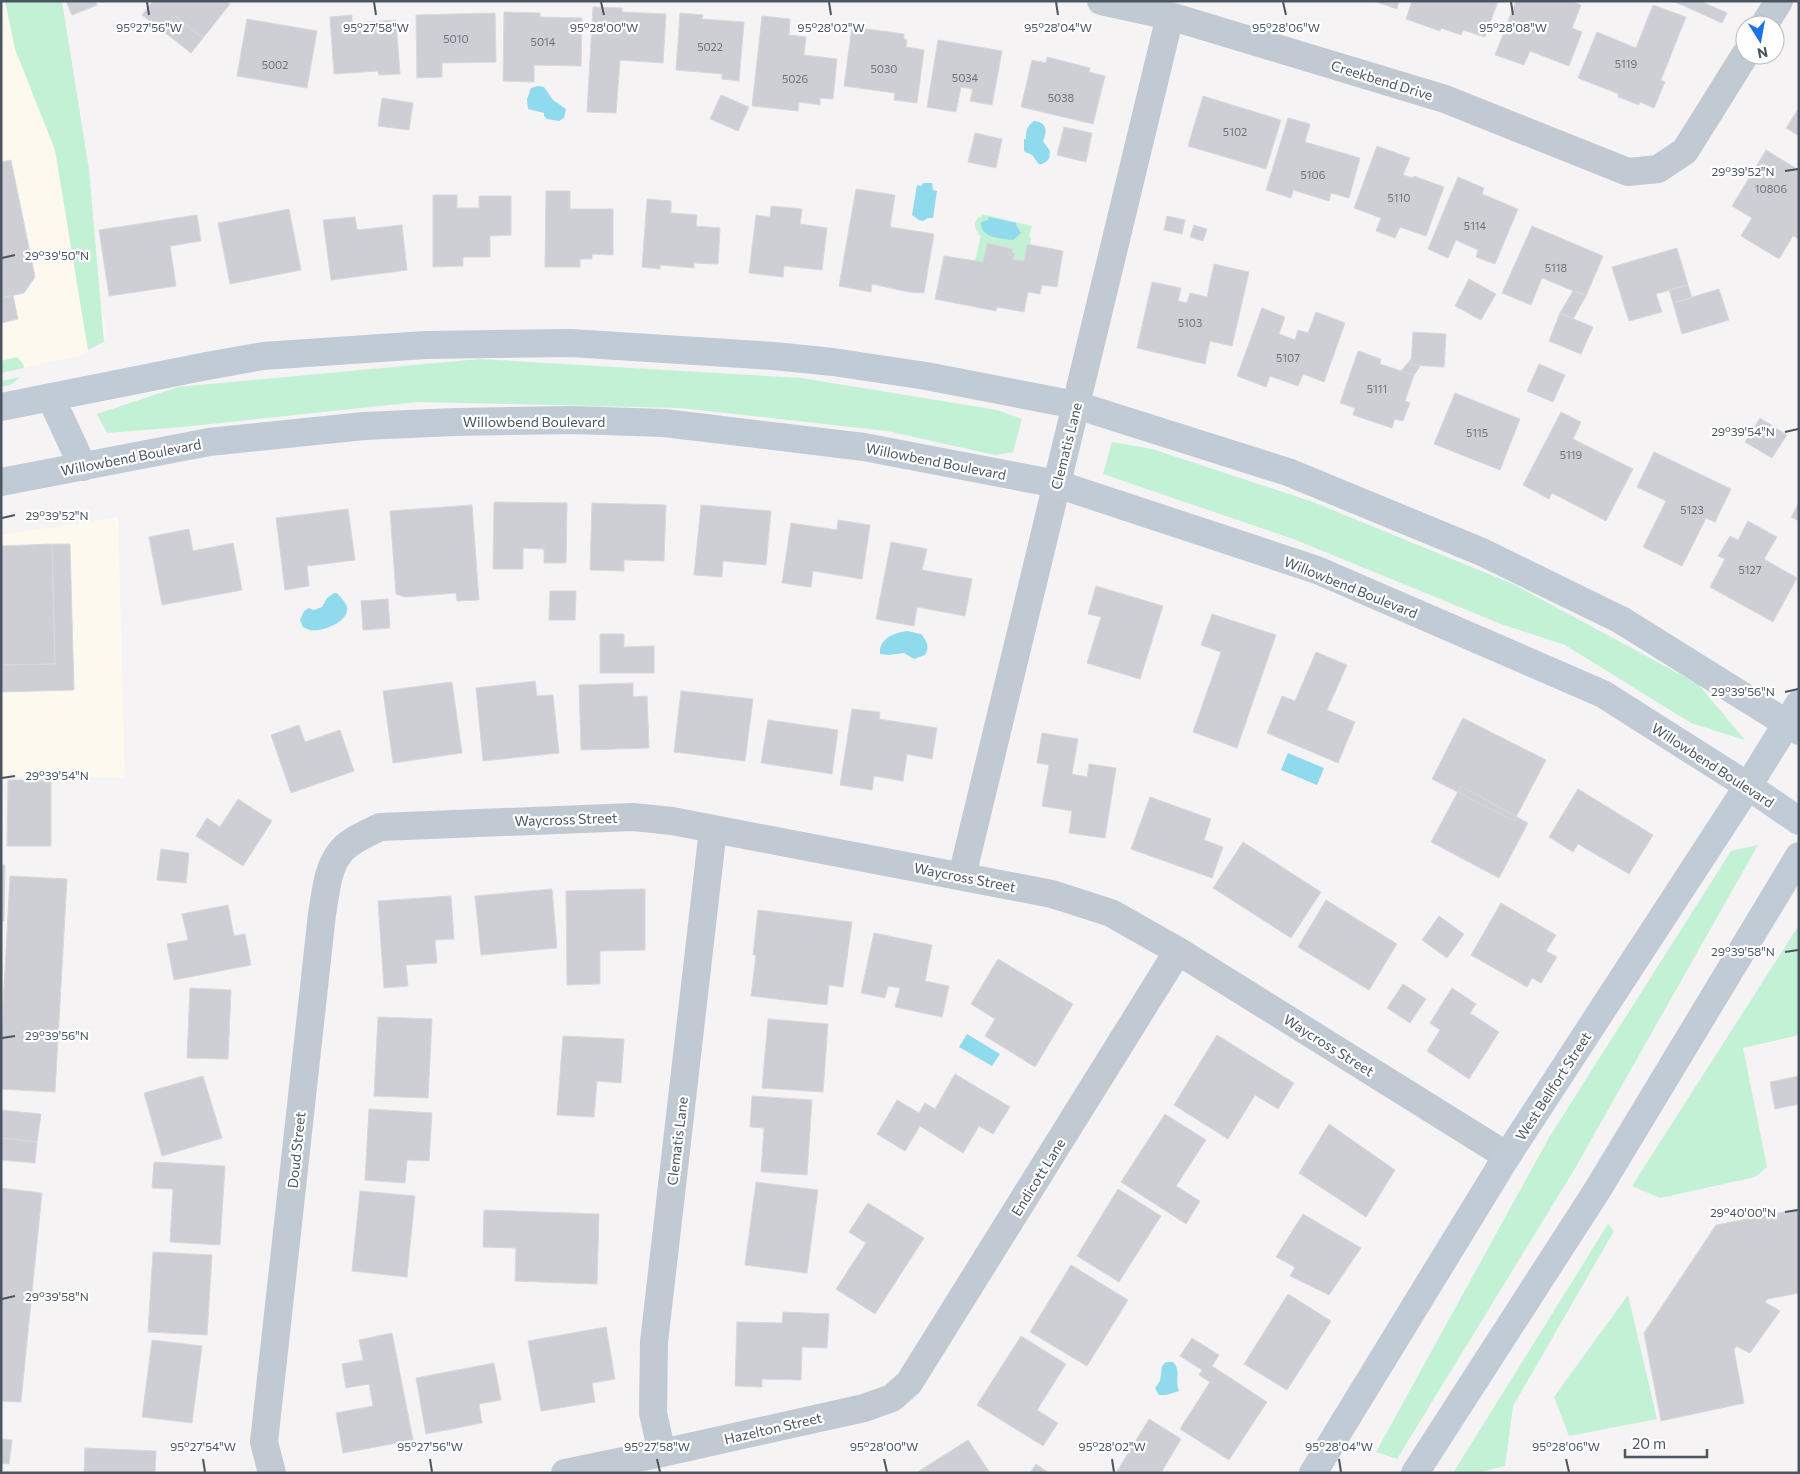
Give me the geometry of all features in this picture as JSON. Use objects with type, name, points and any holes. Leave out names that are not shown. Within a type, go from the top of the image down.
[{"type":"main road","points":[[1,407],[263,356],[425,344],[571,343],[774,356],[833,362],[926,376],[1076,405],[1288,472],[1473,548],[1621,620],[1795,720]]},
{"type":"main road","points":[[52,398],[83,467]]},
{"type":"main road","name":"Willowbend Boulevard","points":[[1,482],[210,442],[364,426],[456,422],[573,420],[664,423],[864,447],[1057,484],[1317,570],[1603,694],[1748,786],[1799,821]]},
{"type":"main road","name":"West Bellfort Street","points":[[1323,1469],[1507,1156],[1748,786],[1795,720]]},
{"type":"main road","points":[[1415,1473],[1598,1189],[1799,856]]},
{"type":"street","name":"Creekbend Drive","points":[[1101,1],[1170,16],[1446,99],[1628,172],[1658,169],[1685,151],[1739,65]]},
{"type":"street","points":[[1770,15],[1779,1]]},
{"type":"street","name":"Clematis Lane","points":[[962,876],[1170,16]]},
{"type":"street","name":"Waycross Street","points":[[358,838],[380,827],[633,817],[672,821],[1052,894],[1111,913],[1178,951],[1507,1156]]},
{"type":"street","name":"Clematis Lane","points":[[662,1453],[654,1413],[654,1342],[713,829]]},
{"type":"street","name":"Doud Street","points":[[272,1473],[264,1442],[322,914],[330,869],[342,850],[358,838]]},
{"type":"street","name":"Endicott Lane","points":[[892,1398],[909,1383],[1178,951]]},
{"type":"street","name":"Hazelton Street","points":[[565,1473],[864,1408],[892,1398]]},
{"type":"shaded area","points":[[1,1],[40,1],[107,336],[84,355],[1,372]]},
{"type":"shaded area","points":[[118,517],[125,778],[1,777],[1,535]]},
{"type":"green space","points":[[5,1],[62,1],[89,170],[104,342],[88,350],[55,150],[15,49]]},
{"type":"green space","points":[[982,214],[1032,226],[1029,236],[1031,239],[1030,245],[1027,245],[1024,261],[1013,259],[1015,254],[1012,253],[1012,249],[987,243],[983,262],[975,261],[981,235],[978,235],[975,225]]},
{"type":"green space","points":[[17,357],[24,368],[1,373],[1,361]]},
{"type":"green space","points":[[479,359],[801,378],[997,410],[1022,419],[1013,452],[995,455],[887,431],[680,408],[418,402],[107,433],[97,414],[178,387]]},
{"type":"green space","points":[[21,377],[10,385],[1,387],[1,381]]},
{"type":"green space","points":[[1112,442],[1152,449],[1313,502],[1513,584],[1698,684],[1745,740],[1691,723],[1565,645],[1501,624],[1296,540],[1103,474]]},
{"type":"green space","points":[[1758,845],[1574,1170],[1397,1459],[1376,1452],[1550,1136],[1731,851]]},
{"type":"green space","points":[[1799,925],[1799,1035],[1743,1048],[1767,1167],[1755,1177],[1660,1198],[1632,1186]]},
{"type":"green space","points":[[1608,1224],[1614,1231],[1513,1406],[1505,1466],[1477,1473],[1453,1473]]},
{"type":"green space","points":[[1628,1295],[1657,1419],[1569,1436],[1554,1397]]},
{"type":"water","points":[[544,87],[553,100],[566,109],[564,118],[559,121],[547,119],[544,113],[528,109],[527,99],[531,88]]},
{"type":"water","points":[[1034,121],[1041,123],[1045,127],[1043,141],[1050,151],[1049,159],[1042,164],[1038,163],[1032,155],[1024,151],[1024,139],[1026,139],[1027,128]]},
{"type":"water","points":[[923,183],[932,183],[933,190],[937,191],[933,218],[923,221],[912,215],[917,185],[921,186]]},
{"type":"water","points":[[989,217],[1016,223],[1021,233],[1013,240],[997,238],[987,234],[981,222],[988,220]]},
{"type":"water","points":[[337,593],[344,601],[347,610],[346,615],[333,626],[321,630],[310,630],[303,627],[300,620],[304,611],[309,608],[314,610],[322,607],[327,598]]},
{"type":"water","points":[[907,631],[921,634],[928,647],[925,655],[914,659],[904,653],[880,654],[882,644],[888,637]]},
{"type":"water","points":[[1288,753],[1324,768],[1317,785],[1281,770]]},
{"type":"water","points":[[967,1034],[1000,1054],[992,1066],[959,1047]]},
{"type":"water","points":[[1166,1362],[1173,1362],[1176,1366],[1179,1391],[1159,1395],[1155,1388],[1160,1381],[1162,1366]]},
{"type":"building","points":[[66,1],[95,1],[97,5],[72,15]]},
{"type":"building","points":[[153,1],[227,1],[230,4],[203,38],[175,16],[163,31],[142,15]]},
{"type":"building","points":[[1373,1],[1399,1],[1397,9]]},
{"type":"building","points":[[1412,1],[1498,1],[1485,37],[1463,30],[1461,35],[1441,28],[1440,31],[1406,19]]},
{"type":"building","points":[[1516,1],[1571,1],[1581,5],[1572,28],[1582,32],[1569,66],[1530,51],[1524,65],[1495,55]]},
{"type":"building","points":[[1673,1],[1700,1],[1727,13],[1722,23]]},
{"type":"building","points":[[1653,5],[1686,17],[1661,80],[1665,82],[1654,108],[1640,102],[1639,105],[1618,97],[1619,94],[1578,78],[1597,32],[1636,48]]},
{"type":"building","points":[[593,7],[622,8],[622,12],[666,14],[663,63],[620,60],[616,113],[587,112]]},
{"type":"building","points":[[504,12],[540,13],[540,17],[582,18],[581,66],[534,65],[534,82],[503,81]]},
{"type":"building","points":[[495,13],[496,62],[442,63],[442,77],[417,78],[416,15]]},
{"type":"building","points":[[680,13],[703,15],[702,19],[744,22],[739,81],[722,79],[722,74],[676,70]]},
{"type":"building","points":[[352,15],[352,23],[396,20],[400,74],[379,75],[378,71],[334,74],[330,17]]},
{"type":"building","points":[[175,16],[203,38],[191,53],[163,31]]},
{"type":"building","points":[[762,16],[790,19],[789,35],[806,37],[804,55],[837,59],[833,99],[820,98],[820,105],[799,102],[798,111],[752,106]]},
{"type":"building","points":[[247,19],[317,31],[307,88],[237,76]]},
{"type":"building","points":[[852,27],[904,34],[904,39],[907,40],[906,47],[924,50],[917,103],[894,100],[895,93],[844,86]]},
{"type":"building","points":[[938,40],[1002,51],[992,105],[970,101],[973,89],[961,87],[956,112],[927,107]]},
{"type":"building","points":[[1047,57],[1090,68],[1089,72],[1105,76],[1093,124],[1021,107],[1032,60],[1046,63]]},
{"type":"building","points":[[721,95],[749,107],[738,131],[710,119]]},
{"type":"building","points":[[1203,96],[1281,120],[1266,169],[1188,146]]},
{"type":"building","points":[[382,98],[413,103],[409,130],[378,126]]},
{"type":"building","points":[[1799,108],[1799,136],[1786,128]]},
{"type":"building","points":[[1288,118],[1310,124],[1305,142],[1360,158],[1349,198],[1331,193],[1329,201],[1293,190],[1291,198],[1266,190]]},
{"type":"building","points":[[1064,127],[1092,133],[1086,162],[1057,155]]},
{"type":"building","points":[[975,133],[1002,139],[996,168],[968,162]]},
{"type":"building","points":[[1377,146],[1410,158],[1403,175],[1413,178],[1414,176],[1444,187],[1426,236],[1400,227],[1395,238],[1376,231],[1381,218],[1354,208]]},
{"type":"building","points":[[1766,150],[1799,170],[1799,239],[1793,236],[1779,259],[1741,236],[1752,218],[1732,206]]},
{"type":"building","points":[[11,160],[35,277],[24,293],[1,298],[1,162]]},
{"type":"building","points":[[1458,177],[1484,188],[1482,194],[1518,209],[1495,264],[1476,257],[1478,250],[1456,240],[1448,258],[1428,249]]},
{"type":"building","points":[[856,189],[895,195],[890,227],[934,234],[924,293],[909,292],[872,284],[871,292],[839,286]]},
{"type":"building","points":[[546,191],[570,191],[570,209],[613,209],[613,255],[592,254],[592,259],[580,259],[580,267],[545,267]]},
{"type":"building","points":[[433,195],[457,195],[457,208],[479,208],[479,196],[511,196],[511,235],[490,236],[490,257],[463,257],[463,266],[433,267]]},
{"type":"building","points":[[647,199],[671,201],[671,213],[697,215],[696,226],[720,228],[718,264],[694,263],[694,268],[660,265],[660,269],[642,267]]},
{"type":"building","points":[[771,206],[802,209],[800,224],[827,228],[822,270],[784,266],[783,277],[749,273],[756,215],[770,217]]},
{"type":"building","points":[[289,209],[301,270],[230,284],[218,223]]},
{"type":"building","points":[[197,215],[201,241],[170,246],[176,286],[109,296],[99,230]]},
{"type":"building","points":[[1167,216],[1185,220],[1182,234],[1164,230]]},
{"type":"building","points":[[355,217],[357,230],[402,225],[407,270],[331,280],[323,220]]},
{"type":"building","points":[[1194,225],[1207,229],[1203,241],[1190,237]]},
{"type":"building","points":[[1532,226],[1603,256],[1586,296],[1542,278],[1531,305],[1502,293]]},
{"type":"building","points":[[987,243],[1013,249],[1012,253],[1015,253],[1013,259],[1024,261],[1027,244],[1063,251],[1057,287],[1042,285],[1040,294],[1028,292],[1024,312],[997,307],[996,311],[935,299],[944,256],[983,262]]},
{"type":"building","points":[[1677,248],[1688,285],[1656,294],[1662,312],[1629,321],[1612,267]]},
{"type":"building","points":[[1214,264],[1249,272],[1232,346],[1210,341],[1205,364],[1137,348],[1152,282],[1181,288],[1178,301],[1187,303],[1190,293],[1207,297]]},
{"type":"building","points":[[1469,279],[1496,294],[1481,320],[1455,306]]},
{"type":"building","points":[[1688,285],[1692,298],[1673,303],[1669,290]]},
{"type":"building","points":[[1719,289],[1729,320],[1682,334],[1673,303]]},
{"type":"building","points":[[1573,291],[1586,296],[1573,319],[1560,313]]},
{"type":"building","points":[[13,295],[18,319],[1,323],[1,298]]},
{"type":"building","points":[[1262,308],[1285,317],[1279,334],[1295,340],[1298,330],[1308,333],[1316,312],[1345,323],[1324,382],[1303,374],[1298,386],[1270,376],[1266,387],[1237,376]]},
{"type":"building","points":[[1560,313],[1593,327],[1581,354],[1549,341]]},
{"type":"building","points":[[1413,332],[1446,334],[1444,367],[1411,365]]},
{"type":"building","points":[[1358,351],[1381,359],[1380,364],[1414,375],[1405,401],[1410,403],[1403,421],[1395,419],[1392,428],[1353,415],[1355,408],[1340,403]]},
{"type":"building","points":[[1412,358],[1411,365],[1421,365],[1414,375],[1401,371]]},
{"type":"building","points":[[1539,364],[1565,375],[1553,402],[1527,391]]},
{"type":"building","points":[[1455,393],[1520,419],[1500,470],[1434,444]]},
{"type":"building","points":[[1561,412],[1581,422],[1573,439],[1633,469],[1606,521],[1552,493],[1549,499],[1523,485]]},
{"type":"building","points":[[1760,418],[1787,435],[1772,458],[1745,442]]},
{"type":"building","points":[[1654,452],[1731,489],[1715,522],[1706,518],[1682,566],[1643,547],[1666,501],[1637,487]]},
{"type":"building","points":[[494,502],[567,503],[566,563],[544,563],[544,549],[523,548],[523,569],[493,569]]},
{"type":"building","points":[[592,503],[666,505],[664,561],[624,560],[624,571],[590,570]]},
{"type":"building","points":[[1799,503],[1799,521],[1791,517]]},
{"type":"building","points":[[472,505],[479,600],[457,601],[456,593],[405,597],[396,594],[390,511]]},
{"type":"building","points":[[701,505],[771,511],[766,565],[723,561],[722,577],[694,575]]},
{"type":"building","points":[[348,509],[355,560],[307,566],[309,586],[285,590],[276,518]]},
{"type":"building","points":[[838,520],[870,525],[862,579],[813,571],[811,587],[782,583],[791,523],[837,530]]},
{"type":"building","points":[[1748,521],[1777,537],[1764,559],[1797,578],[1773,622],[1710,587],[1725,559],[1718,556],[1730,536],[1738,540]]},
{"type":"building","points":[[189,529],[193,551],[233,543],[242,590],[162,605],[149,537]]},
{"type":"building","points":[[891,542],[927,549],[922,570],[972,579],[965,616],[917,607],[914,626],[876,619]]},
{"type":"building","points":[[52,544],[55,664],[1,665],[1,546]]},
{"type":"building","points":[[52,544],[70,544],[74,690],[1,692],[1,665],[55,664]]},
{"type":"building","points":[[1096,586],[1163,606],[1140,679],[1087,663],[1101,617],[1088,614]]},
{"type":"building","points":[[550,591],[576,591],[575,620],[549,620]]},
{"type":"building","points":[[388,599],[390,628],[363,630],[361,601]]},
{"type":"building","points":[[1212,614],[1276,635],[1237,748],[1193,732],[1221,652],[1201,645]]},
{"type":"building","points":[[600,634],[624,634],[624,647],[654,646],[654,673],[600,673]]},
{"type":"building","points":[[1316,652],[1347,665],[1327,710],[1355,722],[1338,763],[1267,733],[1282,696],[1295,701]]},
{"type":"building","points":[[535,681],[537,696],[553,695],[559,753],[483,761],[476,688]]},
{"type":"building","points":[[452,682],[462,753],[393,763],[383,691]]},
{"type":"building","points":[[633,683],[633,697],[647,696],[649,748],[581,750],[579,685]]},
{"type":"building","points":[[681,691],[753,699],[745,761],[674,752]]},
{"type":"building","points":[[852,709],[880,712],[879,719],[937,728],[932,759],[907,754],[903,781],[874,776],[872,790],[840,785]]},
{"type":"building","points":[[1463,718],[1546,760],[1514,821],[1432,779]]},
{"type":"building","points":[[768,720],[838,730],[832,774],[761,763]]},
{"type":"building","points":[[299,725],[305,742],[340,730],[354,771],[291,793],[271,735]]},
{"type":"building","points":[[1042,733],[1078,739],[1072,774],[1087,777],[1089,764],[1116,768],[1105,838],[1069,833],[1072,811],[1042,806],[1049,765],[1037,763]]},
{"type":"building","points":[[8,780],[51,780],[51,846],[7,846]]},
{"type":"building","points":[[1461,786],[1528,823],[1499,878],[1431,842]]},
{"type":"building","points":[[1578,789],[1653,835],[1629,874],[1578,844],[1573,852],[1549,837]]},
{"type":"building","points":[[1150,797],[1211,819],[1204,840],[1223,847],[1212,878],[1131,849]]},
{"type":"building","points":[[238,799],[272,821],[243,866],[196,836],[207,818],[220,827]]},
{"type":"building","points":[[1243,842],[1321,892],[1291,938],[1213,888]]},
{"type":"building","points":[[161,849],[189,853],[186,883],[157,880]]},
{"type":"building","points":[[1,865],[5,865],[4,921],[1,921]]},
{"type":"building","points":[[10,876],[67,879],[55,1092],[1,1089],[1,1045]]},
{"type":"building","points":[[552,889],[557,948],[481,955],[475,896]]},
{"type":"building","points":[[645,889],[645,950],[600,951],[600,984],[567,985],[566,891]]},
{"type":"building","points":[[451,896],[454,939],[435,940],[437,963],[406,965],[408,986],[384,988],[378,901]]},
{"type":"building","points":[[1326,900],[1397,944],[1369,990],[1298,947]]},
{"type":"building","points":[[1501,903],[1556,935],[1546,951],[1557,957],[1541,983],[1532,978],[1527,987],[1471,955]]},
{"type":"building","points":[[228,905],[234,936],[245,934],[251,965],[174,980],[167,944],[188,940],[182,914]]},
{"type":"building","points":[[758,910],[852,922],[843,987],[829,985],[827,1005],[751,996],[756,955],[753,955]]},
{"type":"building","points":[[1439,916],[1464,934],[1447,958],[1422,940]]},
{"type":"building","points":[[874,933],[932,945],[925,981],[949,986],[942,1017],[895,1007],[900,988],[888,986],[885,998],[861,993]]},
{"type":"building","points":[[998,959],[1073,1004],[1035,1067],[985,1036],[995,1019],[971,1004]]},
{"type":"building","points":[[1403,984],[1426,999],[1410,1023],[1387,1008]]},
{"type":"building","points":[[190,988],[231,990],[228,1059],[187,1058]]},
{"type":"building","points":[[1452,988],[1476,1004],[1470,1013],[1499,1032],[1469,1079],[1427,1051],[1440,1030],[1430,1023]]},
{"type":"building","points":[[378,1017],[432,1019],[428,1098],[374,1096]]},
{"type":"building","points":[[768,1019],[828,1024],[823,1092],[762,1088]]},
{"type":"building","points":[[1217,1035],[1294,1083],[1278,1109],[1255,1095],[1228,1139],[1174,1105]]},
{"type":"building","points":[[563,1036],[624,1039],[621,1083],[597,1081],[594,1117],[557,1115]]},
{"type":"building","points":[[955,1074],[1010,1107],[993,1134],[979,1126],[963,1153],[920,1126],[905,1151],[877,1134],[897,1100],[919,1113],[925,1103],[935,1109]]},
{"type":"building","points":[[203,1076],[222,1138],[162,1156],[144,1093]]},
{"type":"building","points":[[1799,1076],[1799,1104],[1775,1109],[1770,1082]]},
{"type":"building","points":[[752,1096],[812,1100],[807,1175],[761,1172],[764,1128],[750,1127]]},
{"type":"building","points":[[369,1109],[432,1113],[429,1161],[407,1160],[405,1183],[365,1180]]},
{"type":"building","points":[[1,1110],[41,1114],[37,1142],[1,1138]]},
{"type":"building","points":[[1165,1114],[1206,1140],[1176,1186],[1200,1201],[1186,1224],[1121,1182]]},
{"type":"building","points":[[1329,1124],[1395,1170],[1366,1217],[1299,1173]]},
{"type":"building","points":[[1,1138],[37,1142],[35,1163],[1,1160]]},
{"type":"building","points":[[154,1162],[225,1166],[220,1245],[170,1242],[173,1189],[152,1188]]},
{"type":"building","points":[[756,1182],[818,1190],[807,1273],[745,1265]]},
{"type":"building","points":[[1,1188],[42,1193],[21,1402],[1,1401]]},
{"type":"building","points":[[1118,1189],[1161,1216],[1119,1282],[1077,1256]]},
{"type":"building","points":[[360,1191],[415,1196],[407,1277],[352,1271]]},
{"type":"building","points":[[868,1203],[924,1238],[875,1314],[836,1289],[866,1243],[849,1232]]},
{"type":"building","points":[[1799,1209],[1799,1293],[1768,1299],[1765,1302],[1780,1311],[1750,1353],[1736,1346],[1734,1350],[1744,1403],[1661,1421],[1644,1333],[1716,1225]]},
{"type":"building","points":[[484,1210],[599,1214],[597,1284],[515,1281],[516,1248],[483,1247]]},
{"type":"building","points":[[1303,1214],[1361,1248],[1329,1295],[1290,1276],[1295,1267],[1276,1257]]},
{"type":"building","points":[[153,1252],[212,1255],[207,1335],[148,1332]]},
{"type":"building","points":[[1071,1265],[1128,1300],[1087,1366],[1030,1332]]},
{"type":"building","points":[[1288,1294],[1331,1321],[1287,1390],[1244,1364]]},
{"type":"building","points":[[783,1312],[829,1314],[827,1348],[802,1347],[801,1380],[762,1379],[762,1387],[735,1386],[737,1322],[782,1323]]},
{"type":"building","points":[[606,1327],[615,1379],[592,1383],[595,1402],[541,1411],[528,1341]]},
{"type":"building","points":[[392,1333],[413,1440],[343,1453],[336,1413],[373,1406],[369,1384],[346,1388],[342,1364],[363,1360],[359,1340]]},
{"type":"building","points":[[1021,1336],[1066,1364],[1037,1410],[1058,1423],[1043,1446],[977,1405]]},
{"type":"building","points":[[1192,1338],[1219,1355],[1212,1366],[1267,1402],[1229,1460],[1180,1429],[1210,1382],[1199,1375],[1202,1370],[1180,1356]]},
{"type":"building","points":[[152,1340],[202,1346],[192,1423],[142,1417]]},
{"type":"building","points":[[494,1363],[501,1400],[479,1404],[482,1423],[426,1434],[416,1378]]},
{"type":"building","points":[[1149,1419],[1181,1439],[1161,1473],[1116,1473]]},
{"type":"building","points":[[1,1439],[12,1440],[9,1464],[1,1463]]},
{"type":"building","points":[[968,1440],[990,1473],[916,1473]]},
{"type":"building","points":[[85,1448],[156,1451],[155,1473],[84,1473]]},
{"type":"building","points":[[1036,1464],[1049,1473],[1030,1473]]}]
